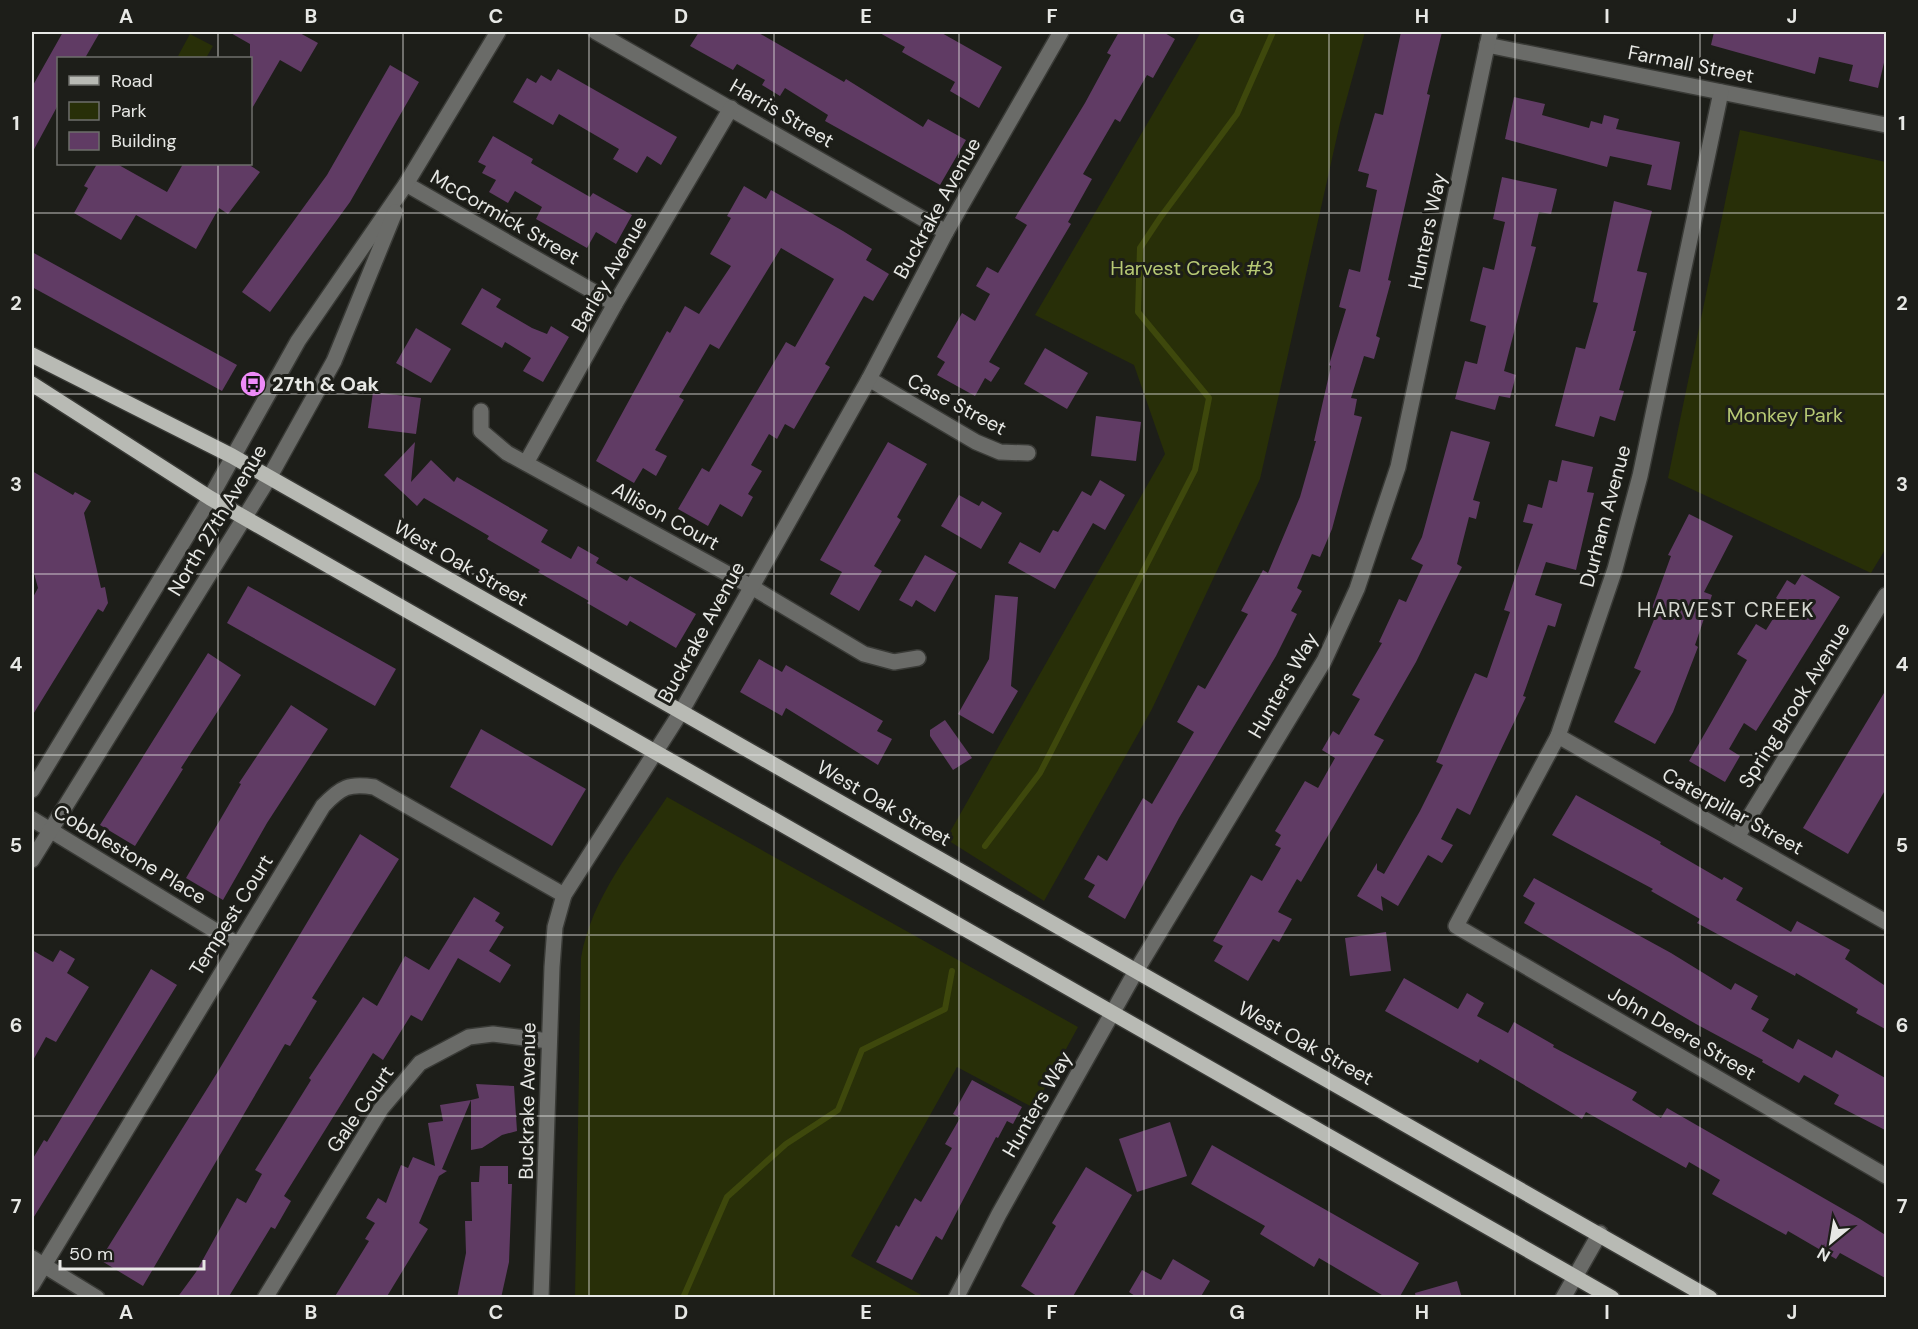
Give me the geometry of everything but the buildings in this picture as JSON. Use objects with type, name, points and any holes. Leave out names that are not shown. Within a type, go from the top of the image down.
[{"type":"main road","name":"West Oak Street","points":[[32,355],[232,456],[1600,1233],[1710,1298]]},
{"type":"main road","points":[[32,384],[210,498],[1612,1298]]},
{"type":"street","name":"North 27th Avenue","points":[[32,790],[210,498],[298,341],[406,184],[498,32]]},
{"type":"street","name":"Harris Street","points":[[596,32],[946,232]]},
{"type":"street","name":"Buckrake Avenue","points":[[541,1298],[555,927],[564,895],[653,752],[681,712],[750,586],[869,379],[946,232],[1058,33]]},
{"type":"street","name":"Farmall Street","points":[[1489,38],[1721,92],[1887,125]]},
{"type":"street","name":"Hunters Way","points":[[956,1298],[999,1214],[1137,971],[1324,661],[1367,566],[1398,466],[1489,38]]},
{"type":"street","name":"Durham Avenue","points":[[1456,926],[1558,736],[1615,569],[1640,476],[1721,92]]},
{"type":"street","name":"Barley Avenue","points":[[526,463],[615,304],[731,108]]},
{"type":"street","name":"North 27th Avenue","points":[[32,860],[245,518],[334,361],[406,184]]},
{"type":"street","name":"McCormick Street","points":[[406,184],[615,304]]},
{"type":"street","name":"Case Street","points":[[869,379],[976,442],[1000,452],[1028,453]]},
{"type":"street","name":"Allison Court","points":[[481,411],[482,431],[498,447],[526,463],[750,586],[864,654],[894,662],[918,658]]},
{"type":"street","name":"Spring Brook Avenue","points":[[1737,837],[1887,595]]},
{"type":"street","name":"Caterpillar Street","points":[[1558,736],[1887,922]]},
{"type":"street","name":"Tempest Court","points":[[32,1285],[38,1261],[323,806],[335,793],[354,784],[374,787],[564,895]]},
{"type":"street","name":"Cobblestone Place","points":[[32,819],[237,944]]},
{"type":"street","name":"John Deere Street","points":[[1456,926],[1887,1176]]},
{"type":"street","name":"Gale Court","points":[[265,1298],[381,1109],[420,1063],[469,1037],[493,1034],[549,1041]]},
{"type":"street","points":[[1563,1298],[1600,1233]]},
{"type":"street","points":[[38,1261],[97,1298]]},
{"type":"green space","name":"Harvest Creek #3","points":[[1201,32],[1365,32],[1340,123],[1260,479],[1152,709],[1044,901],[946,839],[1165,454],[1134,365],[1035,315]]},
{"type":"green space","points":[[190,34],[213,46],[207,57],[178,56]]},
{"type":"green space","name":"Monkey Park","points":[[1740,130],[1886,162],[1886,548],[1871,573],[1668,478]]},
{"type":"green space","points":[[667,797],[1078,1027],[1034,1108],[957,1067],[851,1256],[925,1297],[575,1297],[581,958],[586,936],[604,894]]},
{"type":"waterway","points":[[985,846],[1040,773],[1195,470],[1209,398],[1138,312],[1140,248],[1237,114],[1273,32]]},
{"type":"waterway","points":[[683,1298],[727,1197],[786,1144],[838,1110],[862,1050],[945,1009],[952,971]]},
{"type":"place","name":"27th & Oak","points":[[253,384]]},
{"type":"district","name":"HARVEST CREEK","points":[[1726,610]]}]
